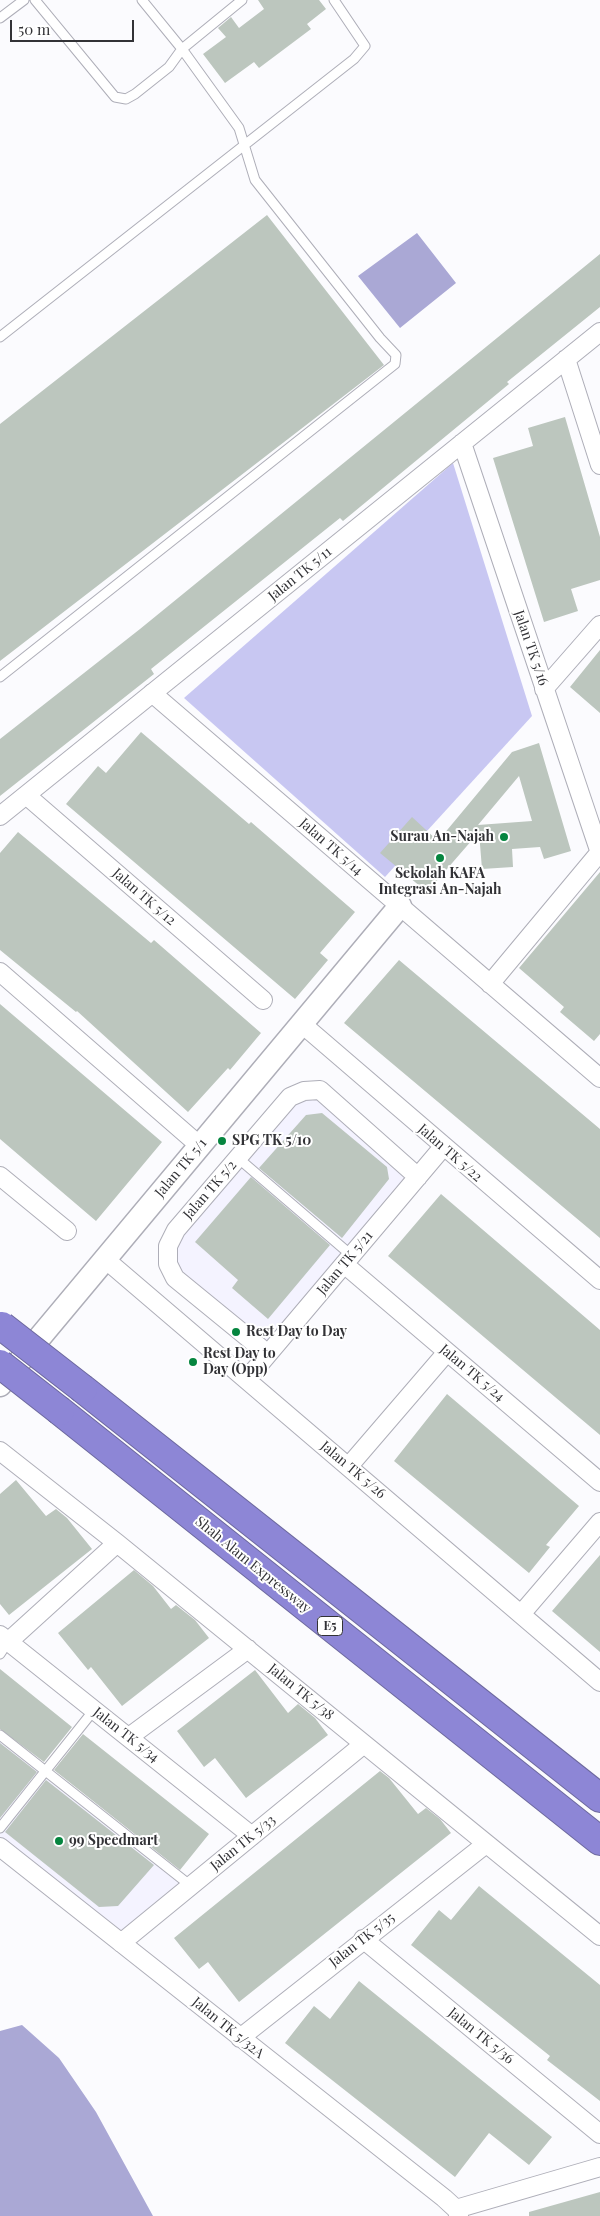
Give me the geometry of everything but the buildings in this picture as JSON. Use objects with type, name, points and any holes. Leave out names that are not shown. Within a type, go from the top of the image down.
[{"type":"highway","name":"E5","points":[[1,1325],[600,1798]]},
{"type":"highway","name":"Shah Alam Expressway","points":[[0,1364],[600,1841]]},
{"type":"street","name":"Jalan TK 5/11","points":[[0,816],[600,332]]},
{"type":"street","points":[[566,359],[600,465]]},
{"type":"street","name":"Jalan TK 5/16","points":[[462,443],[600,853]]},
{"type":"street","points":[[544,688],[600,625]]},
{"type":"street","name":"Jalan TK 5/14","points":[[152,693],[600,1078]]},
{"type":"street","name":"Jalan TK 5/12","points":[[26,795],[263,1000]]},
{"type":"street","points":[[490,984],[600,853]]},
{"type":"street","name":"Jalan TK 5/1","points":[[0,1385],[400,906]]},
{"type":"street","points":[[0,972],[200,1146]]},
{"type":"street","name":"Jalan TK 5/22","points":[[302,1024],[600,1280]]},
{"type":"street","name":"Jalan TK 5/2","points":[[268,1354],[175,1278],[168,1264],[168,1246],[176,1230],[290,1097],[304,1091],[320,1090],[418,1177]]},
{"type":"street","name":"Jalan TK 5/21","points":[[247,1379],[443,1147]]},
{"type":"street","points":[[0,1176],[67,1231]]},
{"type":"street","name":"Jalan TK 5/26","points":[[105,1259],[350,1466],[600,1682]]},
{"type":"street","name":"Jalan TK 5/24","points":[[348,1260],[447,1352],[600,1482]]},
{"type":"street","points":[[350,1466],[447,1352]]},
{"type":"street","name":"Jalan TK 5/38","points":[[0,1451],[118,1543],[600,1936]]},
{"type":"street","points":[[522,1613],[600,1522]]},
{"type":"street","points":[[3,1644],[118,1543]]},
{"type":"street","name":"Jalan TK 5/34","points":[[3,1644],[94,1710],[252,1836]]},
{"type":"street","points":[[129,1737],[248,1649]]},
{"type":"street","name":"Jalan TK 5/33","points":[[121,1943],[364,1744]]},
{"type":"street","name":"Jalan TK 5/35","points":[[240,2038],[363,1939],[486,1844]]},
{"type":"street","name":"Jalan TK 5/32A","points":[[0,1847],[458,2212]]},
{"type":"street","name":"Jalan TK 5/36","points":[[363,1939],[600,2134]]},
{"type":"street","points":[[458,2212],[600,2167]]},
{"type":"lane","points":[[0,18],[24,0]]},
{"type":"lane","points":[[36,0],[115,97],[126,98],[135,94],[169,67],[182,49],[242,0]]},
{"type":"lane","points":[[0,677],[395,364],[396,355],[380,338],[256,180],[239,128],[182,49],[142,0]]},
{"type":"lane","points":[[0,336],[245,147],[354,59],[365,46],[334,0]]},
{"type":"lane","points":[[238,1158],[348,1260]]},
{"type":"lane","points":[[0,1828],[94,1710]]},
{"type":"lane","points":[[0,1736],[191,1886]]},
{"type":"shaded area","points":[[417,233],[456,283],[400,328],[358,276]]},
{"type":"shaded area","points":[[453,463],[532,716],[385,877],[184,698]]},
{"type":"shaded area","points":[[317,1097],[407,1177],[267,1346],[179,1274],[173,1248],[181,1233],[295,1103],[305,1098]]},
{"type":"shaded area","points":[[0,1741],[183,1885],[122,1935],[0,1838]]},
{"type":"shaded area","points":[[22,2025],[59,2058],[96,2112],[153,2216],[0,2216],[0,2031]]},
{"type":"place","name":"Surau An-Najah","points":[[504,837]]},
{"type":"place","name":"Sekolah KAFA Integrasi An-Najah","points":[[440,858]]},
{"type":"place","name":"SPG TK 5/10","points":[[222,1141]]},
{"type":"place","name":"Rest Day to Day","points":[[236,1332]]},
{"type":"place","name":"Rest Day to Day (Opp)","points":[[193,1362]]},
{"type":"place","name":"99 Speedmart","points":[[59,1841]]}]
